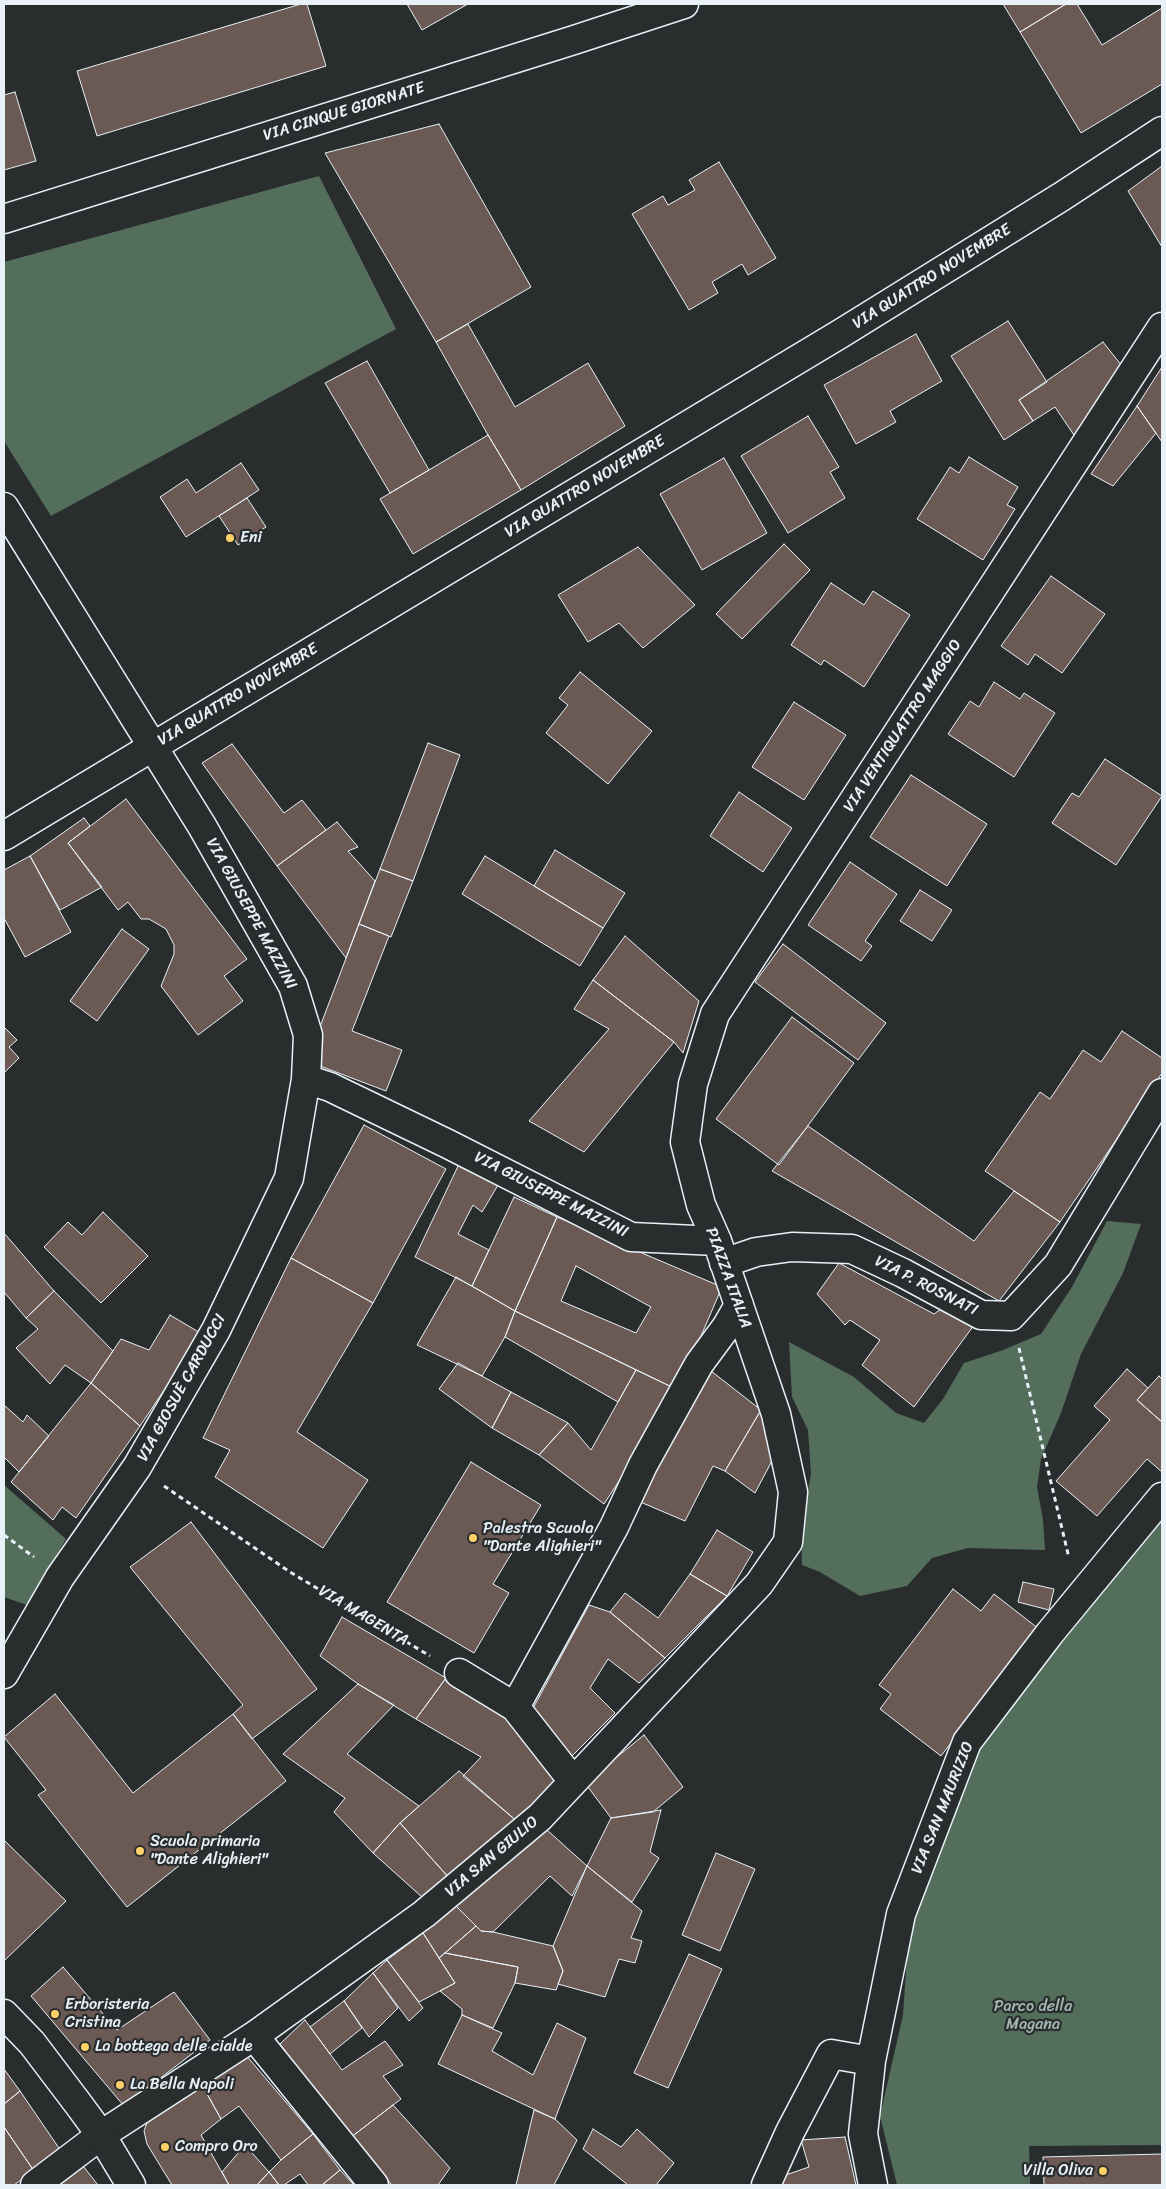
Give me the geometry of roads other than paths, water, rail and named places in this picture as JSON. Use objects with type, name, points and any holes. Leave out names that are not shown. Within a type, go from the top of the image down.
[{"type":"street","name":"VIA CINQUE GIORNATE","points":[[4,219],[684,4]]},
{"type":"street","name":"VIA QUATTRO NOVEMBRE","points":[[4,836],[840,334],[1061,197],[1162,131]]},
{"type":"street","name":"VIA VENTIQUATTRO MAGGIO","points":[[685,1142],[693,1084],[715,1014],[1162,327]]},
{"type":"street","name":"VIA GIUSEPPE MAZZINI","points":[[4,507],[202,826],[293,986],[308,1035],[306,1079],[330,1087],[440,1140],[631,1237],[721,1252]]},
{"type":"street","name":"VIA GIOSUÈ CARDUCCI","points":[[4,1674],[60,1577],[137,1467],[216,1330],[289,1178],[306,1079]]},
{"type":"street","name":"VIA P. ROSNATI","points":[[721,1252],[756,1252],[792,1247],[852,1249],[903,1273],[982,1315],[1011,1316],[1058,1265],[1162,1093]]},
{"type":"street","name":"PIAZZA ITALIA","points":[[685,1142],[701,1205],[721,1252],[776,1414]]},
{"type":"street","points":[[516,1707],[614,1527],[656,1439],[698,1364],[727,1326],[738,1305]]},
{"type":"street","name":"VIA SAN GIULIO","points":[[36,2185],[101,2135],[254,2036],[424,1914],[540,1817],[759,1584],[788,1542],[793,1492],[776,1414]]},
{"type":"street","name":"VIA SAN MAURIZIO","points":[[873,2185],[863,2134],[871,2061],[901,1914],[968,1742],[1079,1599],[1162,1497]]},
{"type":"street","points":[[459,1674],[516,1707],[573,1781]]},
{"type":"street","points":[[4,2014],[32,2043],[101,2135],[131,2185]]},
{"type":"street","points":[[254,2036],[374,2185]]},
{"type":"street","points":[[766,2185],[790,2132],[831,2054],[871,2061]]},
{"type":"place","name":"Eni","points":[[230,538]]},
{"type":"place","name":"Palestra Scuola \"Dante Alighieri\"","points":[[473,1538]]},
{"type":"place","name":"Scuola primaria \"Dante Alighieri\"","points":[[140,1851]]},
{"type":"place","name":"Erboristeria Cristina","points":[[55,2014]]},
{"type":"place","name":"La bottega delle cialde","points":[[85,2047]]},
{"type":"place","name":"La Bella Napoli","points":[[120,2085]]},
{"type":"place","name":"Compro Oro","points":[[165,2147]]},
{"type":"place","name":"Villa Oliva","points":[[1103,2171]]},
{"type":"park label","name":"Parco della Magana","points":[[1033,2016]]}]
